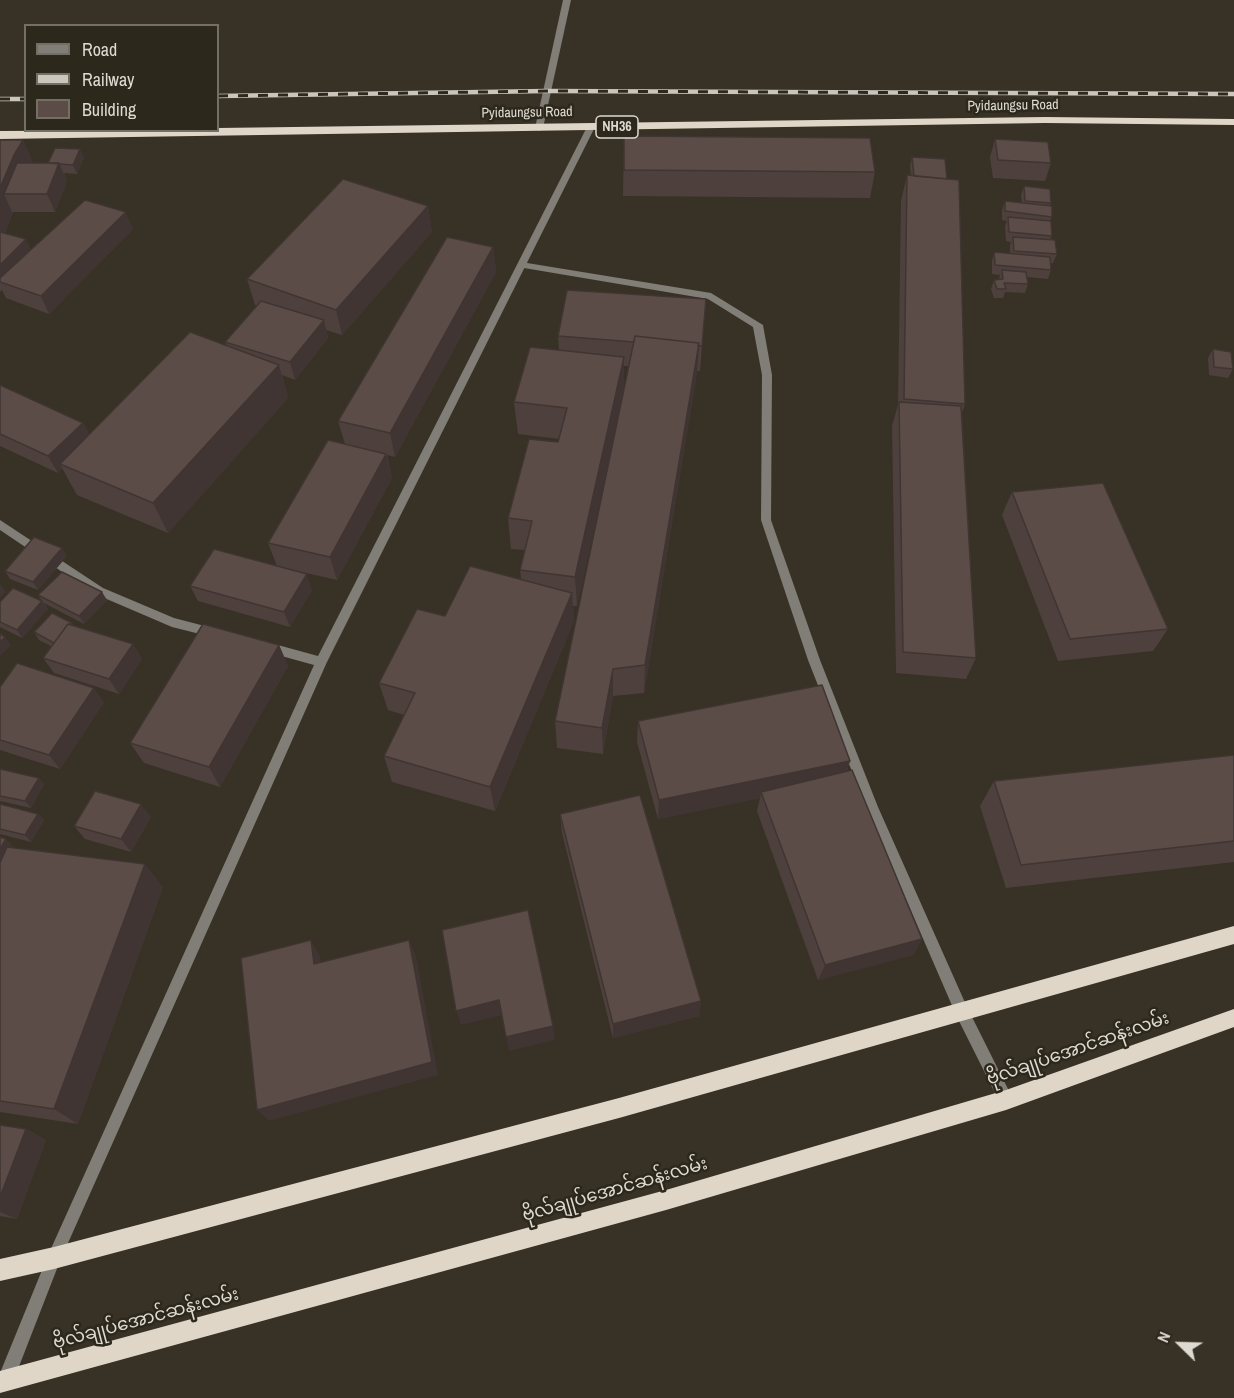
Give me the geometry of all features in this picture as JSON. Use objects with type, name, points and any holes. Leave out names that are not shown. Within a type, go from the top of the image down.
[{"type":"highway","name":"Pyidaungsu Road","points":[[0,135],[1045,120],[1234,122]]},
{"type":"highway","points":[[0,1270],[54,1258],[607,1111],[1234,935]]},
{"type":"highway","name":"ဗိုလ်ချုပ်အောင်ဆန်းလမ်း","points":[[2,1381],[666,1200],[1006,1100],[1234,1018]]},
{"type":"street","points":[[539,128],[567,0]]},
{"type":"street","points":[[2,1381],[54,1258],[321,662],[591,127]]},
{"type":"street","points":[[521,265],[711,296],[758,326],[767,375],[766,520],[814,660],[864,786],[962,1012],[1006,1100]]},
{"type":"street","points":[[0,524],[99,591],[172,621],[229,637]]},
{"type":"street","points":[[252,643],[321,662]]},
{"type":"building","points":[[624,136],[870,138],[875,172],[624,170]]},
{"type":"building","points":[[995,139],[1048,142],[1051,163],[998,160]]},
{"type":"building","points":[[0,140],[23,140],[0,188]]},
{"type":"building","points":[[55,148],[80,149],[73,165],[48,163]]},
{"type":"building","points":[[912,157],[945,159],[947,179],[914,176]]},
{"type":"building","points":[[17,163],[59,163],[47,194],[4,194]]},
{"type":"building","points":[[907,175],[959,180],[965,404],[904,399]]},
{"type":"building","points":[[343,179],[428,206],[336,310],[247,279]]},
{"type":"building","points":[[1024,186],[1050,189],[1051,203],[1025,201]]},
{"type":"building","points":[[85,200],[126,212],[41,296],[0,282],[0,278]]},
{"type":"building","points":[[1005,201],[1052,206],[1052,217],[1005,211]]},
{"type":"building","points":[[1008,217],[1051,221],[1052,236],[1009,232]]},
{"type":"building","points":[[0,232],[26,239],[0,265]]},
{"type":"building","points":[[447,237],[493,247],[390,433],[338,421]]},
{"type":"building","points":[[1013,237],[1055,240],[1057,254],[1014,251]]},
{"type":"building","points":[[994,252],[1050,257],[1051,270],[995,265]]},
{"type":"building","points":[[1002,270],[1026,272],[1028,284],[1004,283],[1006,289],[997,289],[994,280],[1003,279]]},
{"type":"building","points":[[567,290],[706,299],[702,346],[698,346],[699,343],[635,336],[634,342],[558,336]]},
{"type":"building","points":[[261,301],[324,320],[290,362],[225,342]]},
{"type":"building","points":[[190,332],[279,365],[153,503],[60,464]]},
{"type":"building","points":[[635,336],[699,343],[645,665],[613,669],[602,728],[555,721]]},
{"type":"building","points":[[530,347],[624,357],[575,577],[520,570],[532,521],[508,518],[529,439],[558,442],[567,408],[514,402]]},
{"type":"building","points":[[1213,349],[1231,352],[1233,369],[1214,367]]},
{"type":"building","points":[[0,385],[83,423],[48,456],[0,434]]},
{"type":"building","points":[[899,402],[961,406],[976,658],[903,652]]},
{"type":"building","points":[[328,440],[386,454],[330,557],[268,543]]},
{"type":"building","points":[[1103,483],[1168,629],[1070,639],[1012,492]]},
{"type":"building","points":[[34,537],[62,548],[33,582],[5,571]]},
{"type":"building","points":[[214,549],[307,574],[284,612],[190,586]]},
{"type":"building","points":[[470,566],[572,593],[490,787],[384,756],[415,693],[379,683],[417,609],[445,616]]},
{"type":"building","points":[[62,572],[102,592],[79,616],[38,595]]},
{"type":"building","points":[[13,588],[42,601],[17,630],[0,622],[0,602]]},
{"type":"building","points":[[52,613],[72,623],[68,624],[54,643],[34,632]]},
{"type":"building","points":[[68,624],[133,644],[109,679],[43,658]]},
{"type":"building","points":[[203,624],[279,645],[209,767],[130,743]]},
{"type":"building","points":[[17,663],[94,688],[49,755],[0,740],[0,687]]},
{"type":"building","points":[[822,685],[850,761],[659,800],[638,721]]},
{"type":"building","points":[[1234,755],[1234,841],[1021,865],[994,781]]},
{"type":"building","points":[[0,769],[39,778],[25,801],[0,796]]},
{"type":"building","points":[[852,770],[922,939],[825,965],[761,792]]},
{"type":"building","points":[[95,791],[141,804],[121,839],[74,826]]},
{"type":"building","points":[[640,795],[701,1001],[613,1024],[560,814]]},
{"type":"building","points":[[0,804],[38,814],[25,835],[0,829]]},
{"type":"building","points":[[0,837],[6,839],[0,849]]},
{"type":"building","points":[[7,847],[145,864],[54,1109],[0,1101],[0,863]]},
{"type":"building","points":[[528,910],[553,1026],[506,1037],[499,1000],[456,1011],[442,930]]},
{"type":"building","points":[[311,940],[314,964],[409,940],[432,1062],[257,1110],[241,958]]},
{"type":"building","points":[[0,1125],[26,1129],[0,1197]]},
{"type":"railway","points":[[219,96],[547,91],[1234,94]]},
{"type":"railway","points":[[0,99],[24,99]]}]
